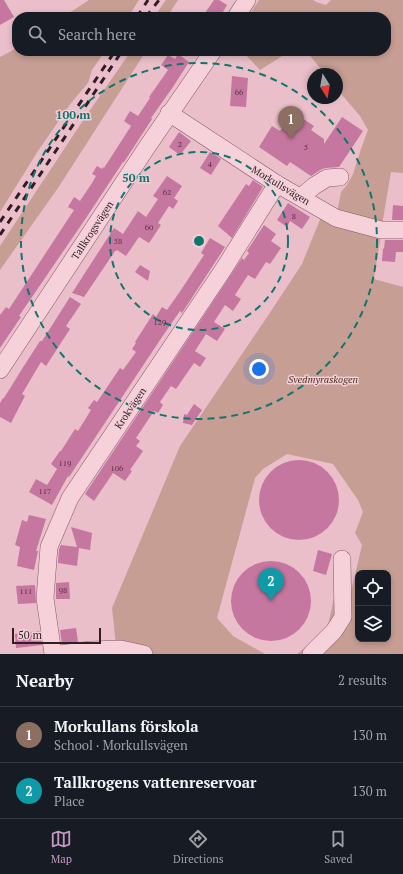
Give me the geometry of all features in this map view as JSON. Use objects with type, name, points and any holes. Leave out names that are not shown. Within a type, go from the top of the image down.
[{"type":"street","points":[[239,12],[247,0]]},
{"type":"street","name":"Tallkrogsvägen","points":[[0,370],[169,113],[209,56]]},
{"type":"street","name":"Morkullsvägen","points":[[169,113],[277,184],[336,218],[381,230],[403,230]]},
{"type":"street","points":[[301,197],[314,186],[327,178],[340,177]]},
{"type":"street","name":"Krokvägen","points":[[53,654],[45,598],[49,547],[70,498],[223,270],[277,184]]},
{"type":"street","points":[[311,654],[334,631],[343,617],[342,559]]},
{"type":"street","points":[[60,654],[91,650],[122,649],[144,654]]},
{"type":"green space","points":[[89,0],[139,0],[131,12],[71,12]]},
{"type":"green space","points":[[166,0],[178,0],[170,12],[158,12]]},
{"type":"green space","points":[[259,0],[313,0],[326,5],[331,0],[403,0],[403,173],[391,172],[382,225],[337,213],[341,192],[353,174],[368,130],[360,116],[343,96],[343,68],[320,68],[310,56],[391,56],[391,12],[251,12]]},
{"type":"green space","points":[[12,51],[12,56],[102,56],[92,70],[88,83],[71,103],[38,151],[0,212],[0,57]]},
{"type":"green space","points":[[128,56],[143,56],[58,188],[0,270],[0,246]]},
{"type":"green space","points":[[247,56],[282,56],[260,70]]},
{"type":"green space","name":"Svedmyraskogen","points":[[321,217],[381,234],[374,279],[403,287],[403,654],[297,654],[327,630],[335,594],[351,592],[355,575],[355,642],[391,642],[391,570],[356,570],[362,545],[355,533],[363,512],[358,500],[333,464],[287,454],[263,469],[255,478],[217,618],[233,636],[265,654],[117,654],[112,608],[180,446],[302,264]]},
{"type":"building","points":[[0,0],[4,0],[12,14],[12,18],[0,25]]},
{"type":"building","points":[[214,0],[219,0],[227,5],[223,12],[206,12]]},
{"type":"building","points":[[167,56],[175,59],[177,56],[181,56],[189,62],[151,118],[152,119],[124,162],[19,316],[21,317],[0,348],[0,315],[6,307],[9,309],[74,210],[68,207],[74,197],[80,201],[96,176],[92,174],[97,166],[102,169],[103,167],[104,168],[131,126],[124,121],[130,111],[138,116],[150,98],[149,97],[168,70],[161,65]]},
{"type":"building","points":[[232,76],[248,78],[246,107],[230,106]]},
{"type":"building","points":[[293,112],[314,126],[311,130],[324,139],[324,144],[342,117],[363,131],[339,167],[322,169],[311,176],[290,162],[287,166],[259,147],[272,126],[280,131]]},
{"type":"building","points":[[179,132],[191,141],[180,155],[169,147]]},
{"type":"building","points":[[210,152],[221,159],[211,175],[200,168]]},
{"type":"building","points":[[167,176],[182,186],[174,198],[178,201],[173,209],[169,206],[158,223],[161,225],[149,243],[139,237],[126,256],[117,250],[115,251],[84,297],[72,293],[114,228],[123,234],[138,211],[146,217],[158,199],[153,196]]},
{"type":"building","points":[[253,180],[263,187],[232,238],[218,226],[246,184],[249,186]]},
{"type":"building","points":[[288,203],[310,217],[302,229],[290,221],[287,227],[277,220]]},
{"type":"building","points":[[393,205],[403,206],[403,220],[392,220]]},
{"type":"building","points":[[264,225],[276,234],[271,241],[281,248],[270,264],[266,262],[255,279],[248,275],[235,295],[241,299],[233,311],[225,305],[214,322],[225,329],[217,341],[206,334],[195,351],[206,358],[200,367],[194,363],[176,389],[171,386],[160,402],[163,405],[158,413],[154,411],[136,438],[140,441],[136,446],[143,451],[130,470],[132,471],[125,481],[113,473],[94,501],[85,494],[242,258],[244,260],[249,253],[247,251]]},
{"type":"building","points":[[210,238],[225,247],[182,313],[180,311],[69,477],[68,476],[52,505],[29,492],[36,479],[47,485],[57,469],[51,464],[75,429],[78,431],[91,410],[88,408],[94,400],[97,402],[120,368],[123,370],[136,352],[132,349],[136,343],[135,342],[153,314],[156,317],[162,307],[167,310],[204,255],[201,253]]},
{"type":"building","points":[[385,240],[403,240],[403,252],[396,252],[395,262],[382,261]]},
{"type":"building","points":[[140,265],[150,271],[148,281],[135,272]]},
{"type":"building","points":[[70,297],[81,304],[66,326],[70,329],[46,366],[41,362],[22,394],[25,396],[11,423],[0,417],[0,403]]},
{"type":"building","points":[[194,404],[202,410],[192,425],[183,423],[184,414],[187,415]]},
{"type":"building","points":[[291,460],[307,460],[328,471],[339,492],[339,508],[328,529],[307,540],[291,540],[277,534],[270,529],[265,522],[259,508],[259,492],[265,478],[270,471],[277,466]]},
{"type":"building","points":[[29,515],[46,519],[36,551],[38,551],[34,570],[17,566],[20,547],[15,545],[22,520],[27,522]]},
{"type":"building","points":[[71,527],[92,533],[90,550],[79,548],[77,566],[58,563],[59,549],[61,545],[77,547]]},
{"type":"building","points":[[318,550],[332,554],[326,575],[313,571]]},
{"type":"building","points":[[271,561],[286,564],[299,573],[308,586],[311,601],[308,616],[299,629],[286,638],[271,641],[256,638],[243,629],[234,616],[231,601],[234,586],[243,573],[256,564]]},
{"type":"building","points":[[69,582],[70,599],[56,599],[56,583]]},
{"type":"building","points":[[35,585],[36,603],[18,604],[16,586]]},
{"type":"building","points":[[76,628],[78,642],[62,644],[60,630]]},
{"type":"building","points":[[40,631],[42,645],[16,648],[15,634]]},
{"type":"railway","points":[[140,12],[148,0]]},
{"type":"railway","points":[[150,12],[159,0]]},
{"type":"railway","points":[[0,222],[112,56]]},
{"type":"railway","points":[[0,235],[119,56]]},
{"type":"place","name":"Morkullans förskola","points":[[291,139]]},
{"type":"place","name":"Tallkrogens vattenreservoar","points":[[271,601]]}]
